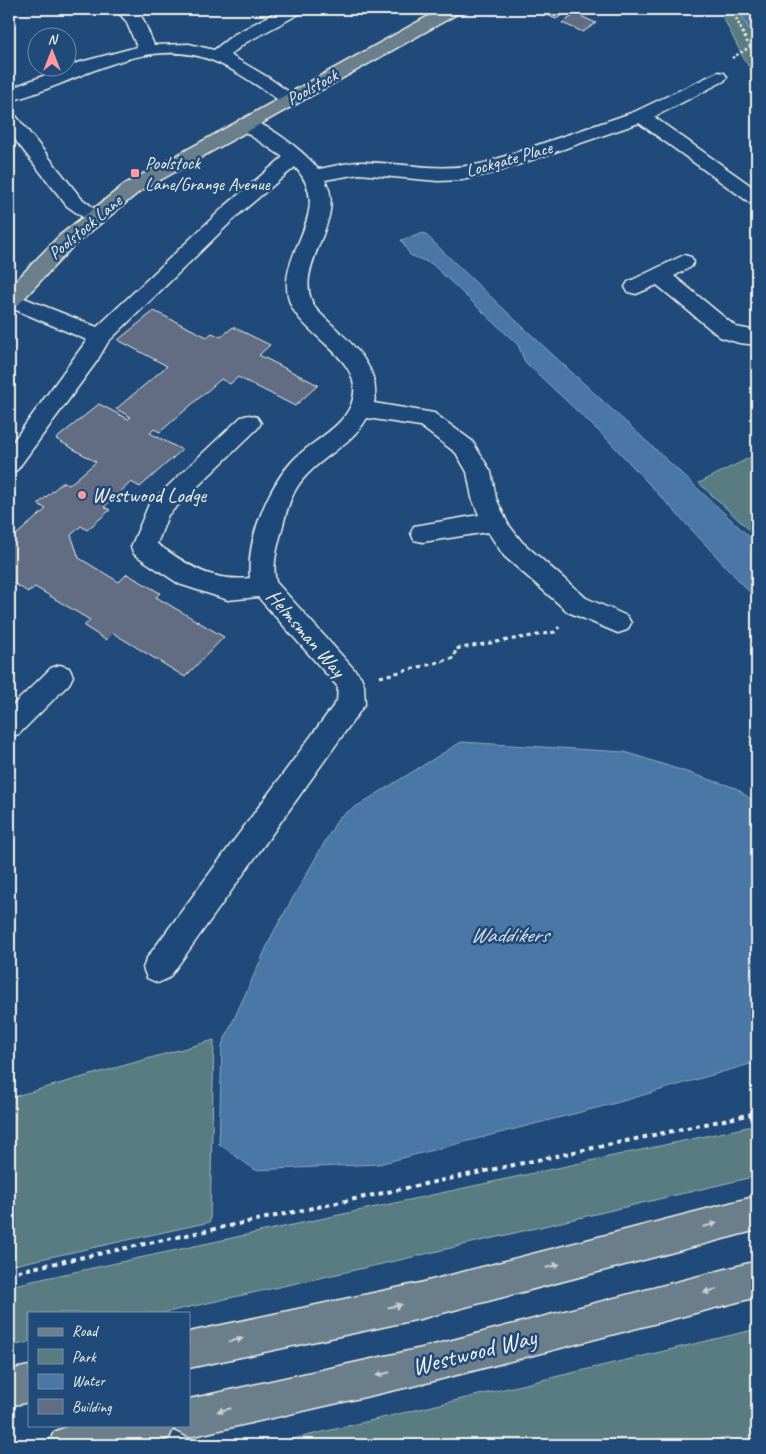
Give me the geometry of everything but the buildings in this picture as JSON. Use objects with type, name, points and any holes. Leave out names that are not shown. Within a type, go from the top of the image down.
[{"type":"main road","name":"Poolstock","points":[[171,164],[453,9]]},
{"type":"main road","name":"Poolstock Lane","points":[[9,300],[54,251],[94,216],[132,188],[171,164]]},
{"type":"main road","points":[[190,1350],[420,1301],[757,1212]]},
{"type":"main road","name":"Westwood Way","points":[[190,1418],[422,1366],[757,1279]]},
{"type":"main road","points":[[9,1388],[28,1384]]},
{"type":"main road","points":[[67,1445],[152,1426]]},
{"type":"street","points":[[124,9],[134,19],[147,50]]},
{"type":"street","points":[[217,56],[239,39],[295,9]]},
{"type":"street","points":[[9,95],[126,54],[147,50],[184,50],[217,56],[290,98]]},
{"type":"street","name":"Lockgate Place","points":[[314,176],[359,168],[438,175],[462,174],[490,168],[642,116],[718,77]]},
{"type":"street","points":[[642,116],[757,199]]},
{"type":"street","points":[[9,120],[74,202],[94,216]]},
{"type":"street","name":"Helmsman Way","points":[[158,968],[351,704],[351,685],[346,676],[264,586],[260,570],[279,497],[292,475],[312,456],[347,429],[360,410],[365,392],[360,373],[352,357],[310,316],[300,301],[298,286],[303,259],[319,218],[322,203],[320,188],[314,176],[296,156],[246,124]]},
{"type":"street","points":[[9,464],[89,356],[100,337],[231,211],[296,156]]},
{"type":"street","points":[[636,287],[684,262]]},
{"type":"street","points":[[660,276],[728,332],[739,336],[757,338]]},
{"type":"street","points":[[9,300],[100,337]]},
{"type":"street","points":[[360,410],[426,419],[464,447],[479,472],[484,498],[495,522],[513,550],[573,611],[618,623]]},
{"type":"street","points":[[249,423],[158,510],[143,548],[188,577],[228,590],[264,586]]},
{"type":"street","points":[[423,533],[495,522]]},
{"type":"street","points":[[9,726],[60,676]]},
{"type":"path","points":[[732,9],[746,40],[757,57]]},
{"type":"path","points":[[351,685],[455,658],[455,649],[554,632],[573,611]]},
{"type":"path","points":[[9,1273],[757,1113]]},
{"type":"green space","points":[[719,9],[757,9],[757,78],[745,61]]},
{"type":"green space","points":[[757,454],[757,537],[699,483]]},
{"type":"green space","points":[[214,1040],[210,1222],[9,1266],[9,1098]]},
{"type":"green space","points":[[757,1125],[757,1176],[404,1259],[167,1312],[28,1312],[28,1342],[9,1347],[9,1286]]},
{"type":"green space","points":[[757,1329],[757,1445],[268,1445]]},
{"type":"water","points":[[738,9],[757,9],[757,44]]},
{"type":"water","points":[[424,233],[757,544],[757,600],[608,440],[525,362],[518,345],[432,264],[410,255],[401,240]]},
{"type":"water","name":"Waddikers","points":[[461,742],[625,752],[736,788],[757,804],[757,1062],[616,1103],[379,1164],[255,1170],[219,1144],[222,1045],[274,931],[339,817]]},
{"type":"place","name":"Poolstock Lane/Grange Avenue","points":[[135,173]]},
{"type":"place","name":"Westwood Lodge","points":[[82,495]]}]
